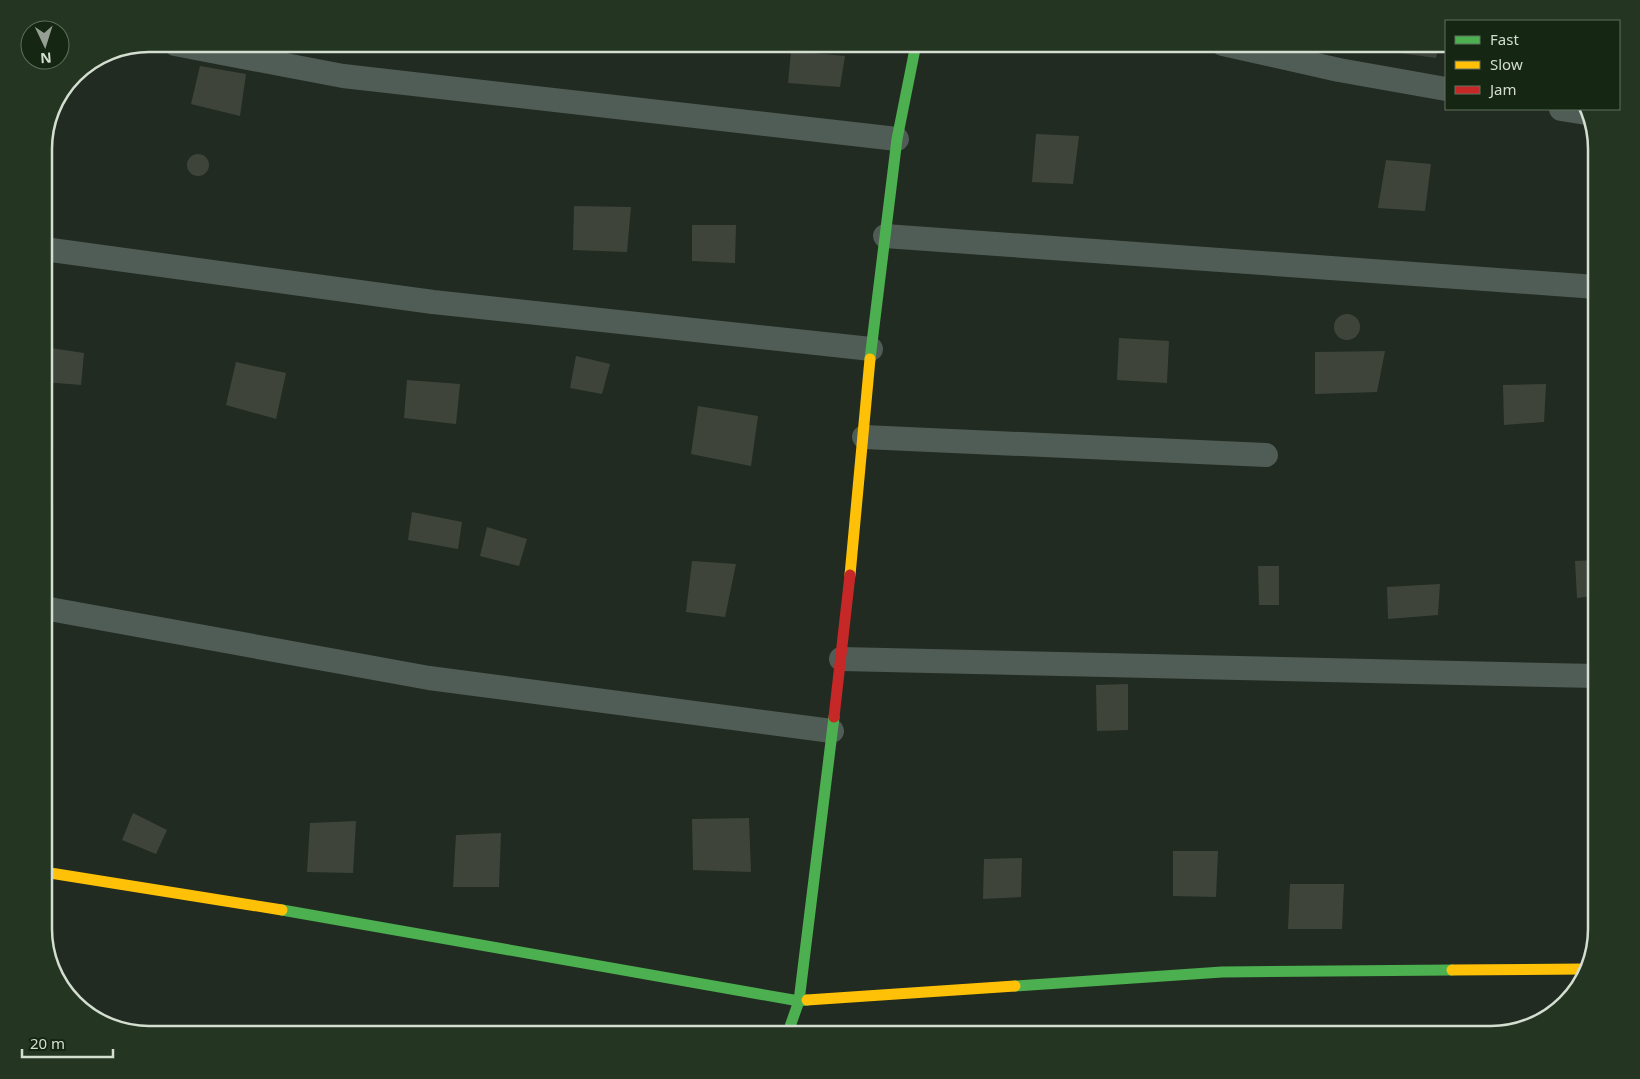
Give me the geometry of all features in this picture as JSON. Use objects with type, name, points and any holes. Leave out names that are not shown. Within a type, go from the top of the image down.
[{"type":"street","points":[[217,52],[343,76],[897,139]]},
{"type":"street","points":[[790,1026],[799,1001],[841,659],[872,349],[897,139],[914,52]]},
{"type":"street","points":[[1259,52],[1339,70],[1445,89]]},
{"type":"street","points":[[885,236],[1588,286]]},
{"type":"street","points":[[53,249],[433,302],[872,349]]},
{"type":"street","points":[[864,437],[1266,455]]},
{"type":"street","points":[[53,610],[429,678],[832,731]]},
{"type":"street","points":[[841,659],[1588,676]]},
{"type":"street","points":[[53,873],[342,919],[799,1001],[1222,972],[1578,969]]},
{"type":"building","points":[[791,52],[845,56],[840,87],[788,83]]},
{"type":"building","points":[[1392,52],[1437,52],[1436,58]]},
{"type":"building","points":[[200,66],[246,74],[240,116],[191,104]]},
{"type":"building","points":[[1036,134],[1079,136],[1073,184],[1032,182]]},
{"type":"building","points":[[198,154],[206,157],[209,165],[206,173],[198,176],[190,173],[187,165],[190,157]]},
{"type":"building","points":[[1386,160],[1431,164],[1425,211],[1378,208]]},
{"type":"building","points":[[574,206],[631,207],[627,252],[573,250]]},
{"type":"building","points":[[692,225],[736,225],[735,263],[692,261]]},
{"type":"building","points":[[1347,314],[1356,318],[1360,327],[1356,336],[1347,340],[1338,336],[1334,327],[1338,318]]},
{"type":"building","points":[[1119,338],[1169,341],[1167,383],[1117,380]]},
{"type":"building","points":[[53,348],[84,353],[81,385],[53,383]]},
{"type":"building","points":[[1385,351],[1377,392],[1315,394],[1315,352]]},
{"type":"building","points":[[576,356],[610,364],[602,394],[570,388]]},
{"type":"building","points":[[236,362],[286,373],[276,419],[226,405]]},
{"type":"building","points":[[407,380],[460,384],[456,424],[404,418]]},
{"type":"building","points":[[1546,384],[1544,422],[1504,425],[1503,385]]},
{"type":"building","points":[[698,406],[758,416],[751,466],[691,454]]},
{"type":"building","points":[[412,512],[462,522],[458,549],[408,540]]},
{"type":"building","points":[[487,527],[527,539],[519,566],[480,556]]},
{"type":"building","points":[[1588,560],[1588,597],[1577,598],[1575,561]]},
{"type":"building","points":[[692,561],[736,564],[725,617],[686,612]]},
{"type":"building","points":[[1258,566],[1279,566],[1279,605],[1259,605]]},
{"type":"building","points":[[1440,584],[1438,615],[1388,619],[1387,587]]},
{"type":"building","points":[[1128,684],[1128,730],[1097,731],[1096,685]]},
{"type":"building","points":[[133,813],[167,830],[156,854],[122,840]]},
{"type":"building","points":[[749,818],[751,872],[693,870],[692,819]]},
{"type":"building","points":[[356,821],[353,873],[307,872],[310,823]]},
{"type":"building","points":[[501,833],[499,887],[453,887],[456,835]]},
{"type":"building","points":[[1173,851],[1218,851],[1216,897],[1173,896]]},
{"type":"building","points":[[1022,858],[1021,897],[983,899],[984,859]]},
{"type":"building","points":[[1290,884],[1344,884],[1342,929],[1288,929]]},
{"type":"traffic: fast","points":[[870,359],[897,139],[914,52]]},
{"type":"traffic: fast","points":[[790,1026],[799,1001],[834,717]]},
{"type":"traffic: fast","points":[[282,910],[799,1001],[807,1000]]},
{"type":"traffic: fast","points":[[1015,986],[1222,972],[1452,970]]},
{"type":"traffic: slow","points":[[850,575],[870,359]]},
{"type":"traffic: slow","points":[[53,873],[282,910]]},
{"type":"traffic: slow","points":[[1452,970],[1578,969]]},
{"type":"traffic: slow","points":[[807,1000],[1015,986]]},
{"type":"traffic: jam","points":[[834,717],[850,575]]}]
